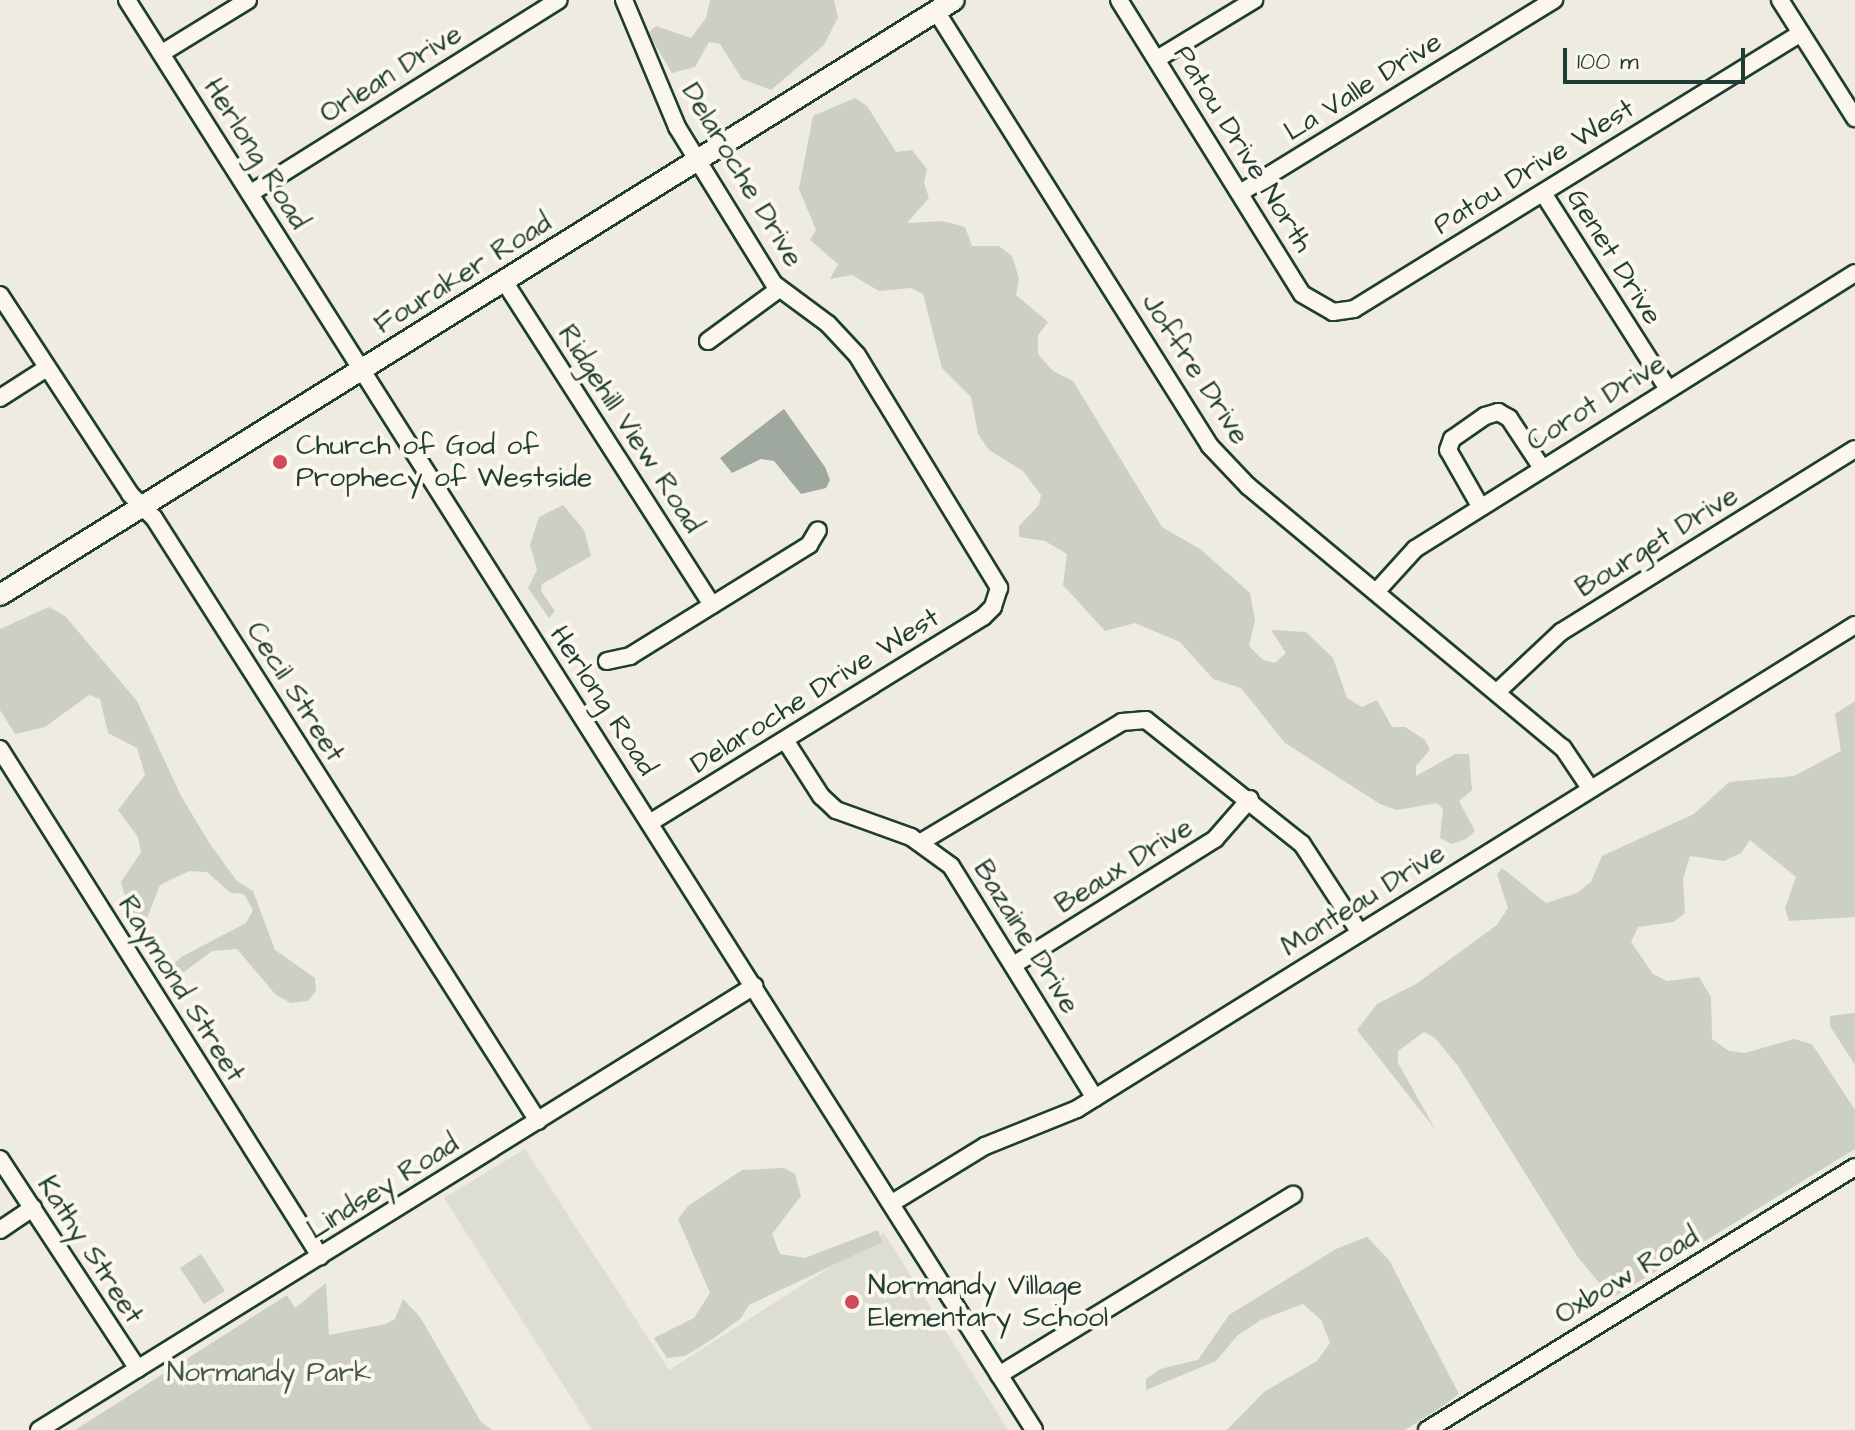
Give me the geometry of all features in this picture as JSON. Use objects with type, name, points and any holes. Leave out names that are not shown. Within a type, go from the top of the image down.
[{"type":"main road","name":"Fouraker Road","points":[[0,595],[954,0]]},
{"type":"street","name":"Herlong Road","points":[[127,0],[1034,1430]]},
{"type":"street","points":[[162,53],[248,0]]},
{"type":"street","name":"Orlean Drive","points":[[251,193],[559,0]]},
{"type":"street","name":"Delaroche Drive","points":[[624,0],[677,127],[779,289],[828,324],[857,355],[982,556],[998,595]]},
{"type":"street","name":"Patou Drive North","points":[[1119,0],[1302,294],[1333,312]]},
{"type":"street","points":[[1157,59],[1254,0]]},
{"type":"street","name":"La Valle Drive","points":[[1240,193],[1554,0]]},
{"type":"street","points":[[1780,0],[1855,118]]},
{"type":"street","name":"Joffre Drive","points":[[936,11],[1210,446],[1248,486],[1563,748],[1590,788]]},
{"type":"street","name":"Patou Drive West","points":[[1333,312],[1354,309],[1801,33]]},
{"type":"street","name":"Genet Drive","points":[[1543,193],[1668,389]]},
{"type":"street","name":"Corot Drive","points":[[1376,592],[1415,549],[1855,273]]},
{"type":"street","name":"Ridgehill View Road","points":[[504,281],[712,605]]},
{"type":"street","points":[[708,341],[779,289]]},
{"type":"street","name":"Cecil Street","points":[[0,295],[141,506],[538,1121]]},
{"type":"street","points":[[0,398],[47,368]]},
{"type":"street","points":[[1480,506],[1448,450],[1452,439],[1485,416],[1498,412],[1509,418],[1542,468]]},
{"type":"street","name":"Bourget Drive","points":[[1497,692],[1561,632],[1855,449]]},
{"type":"street","points":[[607,661],[630,656],[809,545],[818,530]]},
{"type":"street","name":"Delaroche Drive West","points":[[650,823],[983,617],[998,595]]},
{"type":"street","name":"Monteau Drive","points":[[892,1203],[985,1146],[1048,1124],[1095,1098],[1855,625]]},
{"type":"street","points":[[921,842],[1133,719],[1157,724],[1302,844],[1360,933]]},
{"type":"street","name":"Bazaine Drive","points":[[785,740],[821,796],[836,810],[921,842],[958,875],[1095,1098]]},
{"type":"street","name":"Raymond Street","points":[[0,749],[320,1256]]},
{"type":"street","name":"Beaux Drive","points":[[1015,964],[1215,839],[1250,799]]},
{"type":"street","name":"Lindsey Road","points":[[39,1430],[754,986]]},
{"type":"street","name":"Kathy Street","points":[[0,1159],[138,1369]]},
{"type":"street","name":"Oxbow Road","points":[[1427,1430],[1855,1167]]},
{"type":"street","points":[[999,1375],[1293,1195]]},
{"type":"street","points":[[0,1230],[33,1208]]},
{"type":"shaded area","points":[[784,409],[825,467],[830,480],[826,488],[801,494],[774,461],[761,459],[732,473],[720,458]]},
{"type":"shaded area","name":"Normandy Village Elementary School","points":[[525,1149],[669,1370],[884,1233],[1008,1430],[592,1430],[444,1198]]},
{"type":"green space","points":[[710,0],[834,0],[838,17],[824,45],[771,90],[742,79],[720,44],[709,42],[695,67],[672,73],[648,33],[656,26],[691,38],[706,18]]},
{"type":"green space","points":[[855,98],[867,106],[896,152],[912,150],[927,169],[924,183],[929,198],[907,223],[943,221],[965,227],[972,246],[999,246],[1012,256],[1019,278],[1016,295],[1048,322],[1038,335],[1038,354],[1053,371],[1073,381],[1162,527],[1200,549],[1250,593],[1255,620],[1249,646],[1263,660],[1275,663],[1286,653],[1271,630],[1306,632],[1333,658],[1347,698],[1362,707],[1377,700],[1392,727],[1405,727],[1425,740],[1430,750],[1416,766],[1416,776],[1455,754],[1469,754],[1472,790],[1459,801],[1475,831],[1466,839],[1452,844],[1440,838],[1443,809],[1437,803],[1397,810],[1380,804],[1285,743],[1241,688],[1213,679],[1180,642],[1135,623],[1105,631],[1063,585],[1067,554],[1045,541],[1019,537],[1019,526],[1039,505],[1041,495],[1023,471],[989,450],[978,434],[971,397],[942,368],[923,294],[911,288],[879,291],[852,275],[830,279],[838,264],[810,240],[816,230],[799,189],[813,116]]},
{"type":"green space","points":[[563,505],[584,530],[591,556],[542,584],[541,591],[555,611],[549,618],[528,588],[537,570],[530,545],[539,517]]},
{"type":"green space","points":[[49,607],[65,616],[137,701],[181,796],[210,844],[237,881],[253,891],[275,950],[315,978],[316,991],[308,1001],[291,1003],[276,995],[237,949],[212,951],[184,972],[173,971],[170,966],[183,956],[246,923],[253,910],[244,894],[231,893],[207,872],[189,871],[160,885],[147,918],[129,911],[121,882],[141,852],[138,837],[118,810],[145,775],[137,748],[108,733],[100,699],[89,695],[45,727],[15,734],[0,710],[0,629]]},
{"type":"green space","points":[[1855,701],[1855,917],[1789,921],[1785,908],[1796,877],[1750,840],[1741,853],[1724,861],[1690,856],[1683,879],[1685,913],[1674,922],[1638,927],[1631,942],[1653,974],[1667,981],[1699,977],[1711,997],[1712,1039],[1729,1051],[1745,1053],[1794,1039],[1812,1044],[1855,1110],[1855,1149],[1612,1298],[1577,1256],[1458,1066],[1435,1038],[1424,1032],[1398,1051],[1398,1063],[1435,1129],[1357,1030],[1377,1004],[1416,984],[1497,925],[1508,908],[1497,874],[1502,868],[1546,903],[1577,893],[1591,882],[1602,856],[1694,814],[1729,782],[1794,776],[1841,751],[1835,714]]},
{"type":"green space","points":[[1855,1013],[1855,1065],[1830,1026],[1830,1016]]},
{"type":"green space","points":[[784,1168],[795,1174],[801,1196],[772,1234],[780,1254],[805,1258],[878,1230],[882,1242],[749,1305],[741,1318],[714,1338],[685,1356],[667,1358],[654,1338],[694,1318],[710,1293],[678,1219],[688,1206],[742,1170]]},
{"type":"green space","points":[[1367,1237],[1389,1260],[1459,1394],[1437,1410],[1405,1430],[1227,1430],[1264,1392],[1317,1361],[1330,1343],[1321,1320],[1303,1304],[1261,1320],[1238,1335],[1216,1361],[1146,1390],[1146,1379],[1160,1369],[1198,1360],[1229,1315],[1336,1249]]},
{"type":"green space","points":[[201,1254],[225,1291],[204,1304],[180,1268]]},
{"type":"green space","name":"Normandy Park","points":[[326,1283],[329,1335],[386,1324],[395,1319],[403,1299],[420,1317],[481,1422],[492,1430],[75,1430],[287,1295],[295,1308]]},
{"type":"place","name":"Church of God of Prophecy of Westside","points":[[280,462]]},
{"type":"place","name":"Normandy Village Elementary School","points":[[852,1302]]}]
